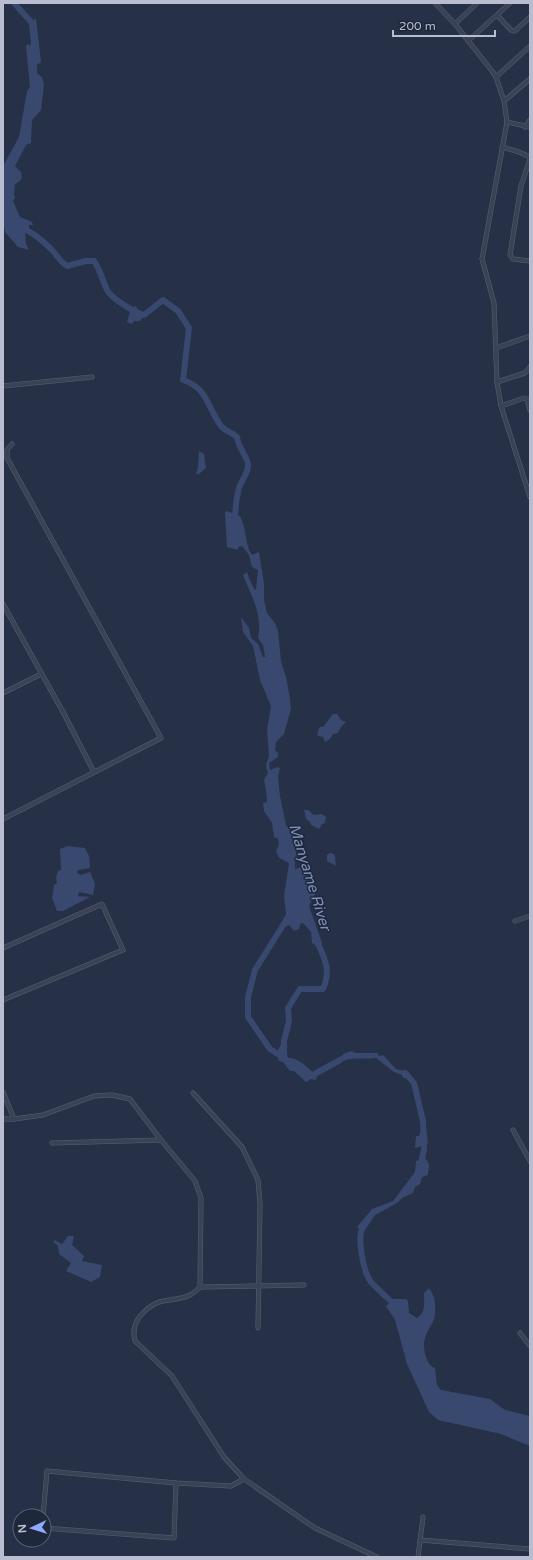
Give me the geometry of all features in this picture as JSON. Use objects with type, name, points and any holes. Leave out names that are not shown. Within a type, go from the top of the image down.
[{"type":"street","points":[[435,3],[455,24],[496,77],[504,101],[507,122],[482,260],[494,303],[497,382],[501,406],[530,497]]},
{"type":"street","points":[[455,24],[477,3]]},
{"type":"street","points":[[468,41],[510,3]]},
{"type":"street","points":[[497,15],[512,30],[515,31],[530,17]]},
{"type":"street","points":[[496,77],[530,46]]},
{"type":"street","points":[[504,101],[530,79]]},
{"type":"street","points":[[507,122],[528,127],[530,120]]},
{"type":"street","points":[[502,147],[520,152],[530,158],[521,186],[510,255],[512,259],[530,261]]},
{"type":"street","points":[[496,348],[530,336]]},
{"type":"street","points":[[497,382],[530,370]]},
{"type":"street","points":[[3,386],[92,377]]},
{"type":"street","points":[[501,406],[524,398],[527,399],[530,410]]},
{"type":"street","points":[[3,820],[161,738],[7,458],[6,450],[12,444]]},
{"type":"street","points":[[3,604],[94,772]]},
{"type":"street","points":[[3,693],[41,674]]},
{"type":"street","points":[[3,948],[102,904],[123,950],[3,1000]]},
{"type":"street","points":[[515,921],[530,916]]},
{"type":"street","points":[[3,1092],[14,1119]]},
{"type":"street","points":[[193,1093],[242,1147],[258,1180],[260,1204],[260,1286],[258,1328]]},
{"type":"street","points":[[3,1119],[43,1115],[94,1096],[112,1094],[130,1099],[195,1181],[201,1198],[200,1287]]},
{"type":"street","points":[[513,1130],[530,1161]]},
{"type":"street","points":[[52,1143],[161,1140]]},
{"type":"street","points":[[304,1285],[200,1287],[190,1295],[159,1302],[145,1310],[135,1321],[133,1333],[135,1341],[172,1376],[224,1457],[244,1479],[315,1528],[377,1557]]},
{"type":"street","points":[[520,1333],[530,1346]]},
{"type":"street","points":[[44,1508],[47,1471],[176,1483],[231,1486],[244,1479]]},
{"type":"street","points":[[52,1529],[174,1538],[176,1483]]},
{"type":"street","points":[[418,1557],[423,1517]]},
{"type":"street","points":[[420,1540],[530,1549]]},
{"type":"water","points":[[36,18],[41,62],[37,65],[37,73],[42,77],[44,85],[41,110],[32,120],[31,143],[26,145],[15,166],[21,172],[22,177],[20,181],[15,184],[15,198],[13,201],[20,217],[32,222],[33,225],[29,225],[29,228],[25,231],[26,244],[29,250],[18,247],[5,232],[3,221],[3,166],[19,137],[27,91],[30,87],[26,46],[28,44],[30,46],[31,42],[29,25]]},
{"type":"water","points":[[136,306],[138,311],[145,314],[140,321],[134,321],[132,324],[127,322],[131,308]]},
{"type":"water","points":[[199,451],[204,454],[206,468],[199,474],[196,474],[198,468]]},
{"type":"water","points":[[227,511],[240,516],[244,526],[248,547],[252,555],[259,552],[264,584],[264,600],[267,613],[275,623],[278,631],[281,661],[286,677],[291,709],[284,734],[276,742],[275,751],[278,752],[278,757],[269,763],[270,770],[277,767],[280,768],[278,776],[280,796],[286,825],[292,832],[297,856],[295,859],[295,869],[303,867],[314,885],[316,892],[309,906],[322,944],[317,946],[312,943],[311,932],[303,923],[300,924],[299,929],[294,931],[289,925],[283,928],[280,925],[286,914],[284,896],[289,863],[279,858],[276,851],[279,844],[278,839],[274,837],[272,823],[264,811],[263,803],[267,802],[264,780],[268,773],[266,765],[269,756],[267,730],[271,706],[260,680],[253,646],[243,632],[241,617],[249,628],[251,638],[258,644],[263,657],[265,657],[263,645],[258,638],[258,613],[243,575],[247,572],[255,590],[258,570],[252,567],[249,555],[242,546],[238,547],[238,550],[227,547],[225,512]]},
{"type":"water","points":[[333,714],[337,714],[341,720],[346,722],[338,733],[333,734],[330,739],[325,742],[323,737],[318,736],[317,733],[320,727],[323,727]]},
{"type":"water","points":[[304,810],[308,810],[314,815],[322,814],[326,817],[325,823],[322,824],[319,829],[311,825],[306,819]]},
{"type":"water","points":[[68,846],[85,848],[89,856],[90,868],[78,870],[77,873],[81,875],[90,872],[95,884],[93,895],[79,892],[78,896],[90,897],[63,911],[57,911],[52,898],[54,885],[57,883],[56,877],[58,871],[61,870],[60,849]]},
{"type":"water","points":[[330,853],[334,854],[335,856],[336,866],[327,861],[327,855]]},
{"type":"water","points":[[281,1044],[285,1044],[288,1058],[296,1059],[304,1064],[317,1076],[316,1080],[311,1079],[306,1082],[294,1071],[290,1071],[283,1062],[279,1061],[277,1052]]},
{"type":"water","points":[[352,1051],[355,1053],[377,1053],[379,1056],[383,1055],[396,1069],[409,1072],[411,1078],[403,1078],[402,1075],[394,1072],[376,1058],[351,1059],[337,1065],[333,1063],[345,1053]]},
{"type":"water","points":[[422,1126],[426,1127],[428,1143],[415,1148],[416,1136],[419,1136]]},
{"type":"water","points":[[425,1158],[429,1164],[428,1175],[422,1177],[420,1184],[415,1187],[413,1193],[375,1215],[363,1233],[357,1227],[372,1209],[393,1201],[415,1172],[416,1161]]},
{"type":"water","points":[[68,1236],[74,1236],[72,1245],[84,1256],[82,1261],[102,1265],[100,1277],[91,1282],[66,1271],[71,1263],[59,1254],[58,1246],[53,1242],[55,1240],[62,1244]]},
{"type":"water","points":[[429,1288],[435,1301],[435,1315],[426,1335],[424,1346],[429,1364],[435,1368],[437,1385],[441,1390],[490,1399],[505,1410],[530,1416],[530,1446],[501,1434],[438,1420],[429,1412],[407,1364],[395,1320],[386,1306],[393,1299],[406,1299],[408,1301],[409,1313],[417,1318],[423,1310],[424,1293]]},
{"type":"waterway","name":"Manyame River","points":[[14,3],[33,24],[33,30]]},
{"type":"waterway","name":"Manyame River","points":[[20,228],[33,233],[67,266],[86,261],[94,261],[110,294],[118,301],[135,311],[144,315],[163,300],[178,311],[189,328],[183,380],[198,388],[221,426],[237,437],[239,445],[248,462],[247,472],[238,492],[235,522]]},
{"type":"waterway","points":[[284,1058],[270,1049],[248,1017],[248,997],[255,970],[285,922]]},
{"type":"waterway","name":"Manyame River","points":[[284,1052],[284,1041],[289,1021],[288,1008],[300,989],[323,989],[326,982],[326,964],[316,939]]},
{"type":"waterway","name":"Manyame River","points":[[308,1075],[311,1076],[340,1060]]},
{"type":"waterway","name":"Manyame River","points":[[405,1073],[414,1083],[423,1121],[424,1150],[420,1167]]},
{"type":"waterway","name":"Manyame River","points":[[364,1225],[362,1230],[361,1245],[365,1270],[371,1282],[396,1306]]}]
